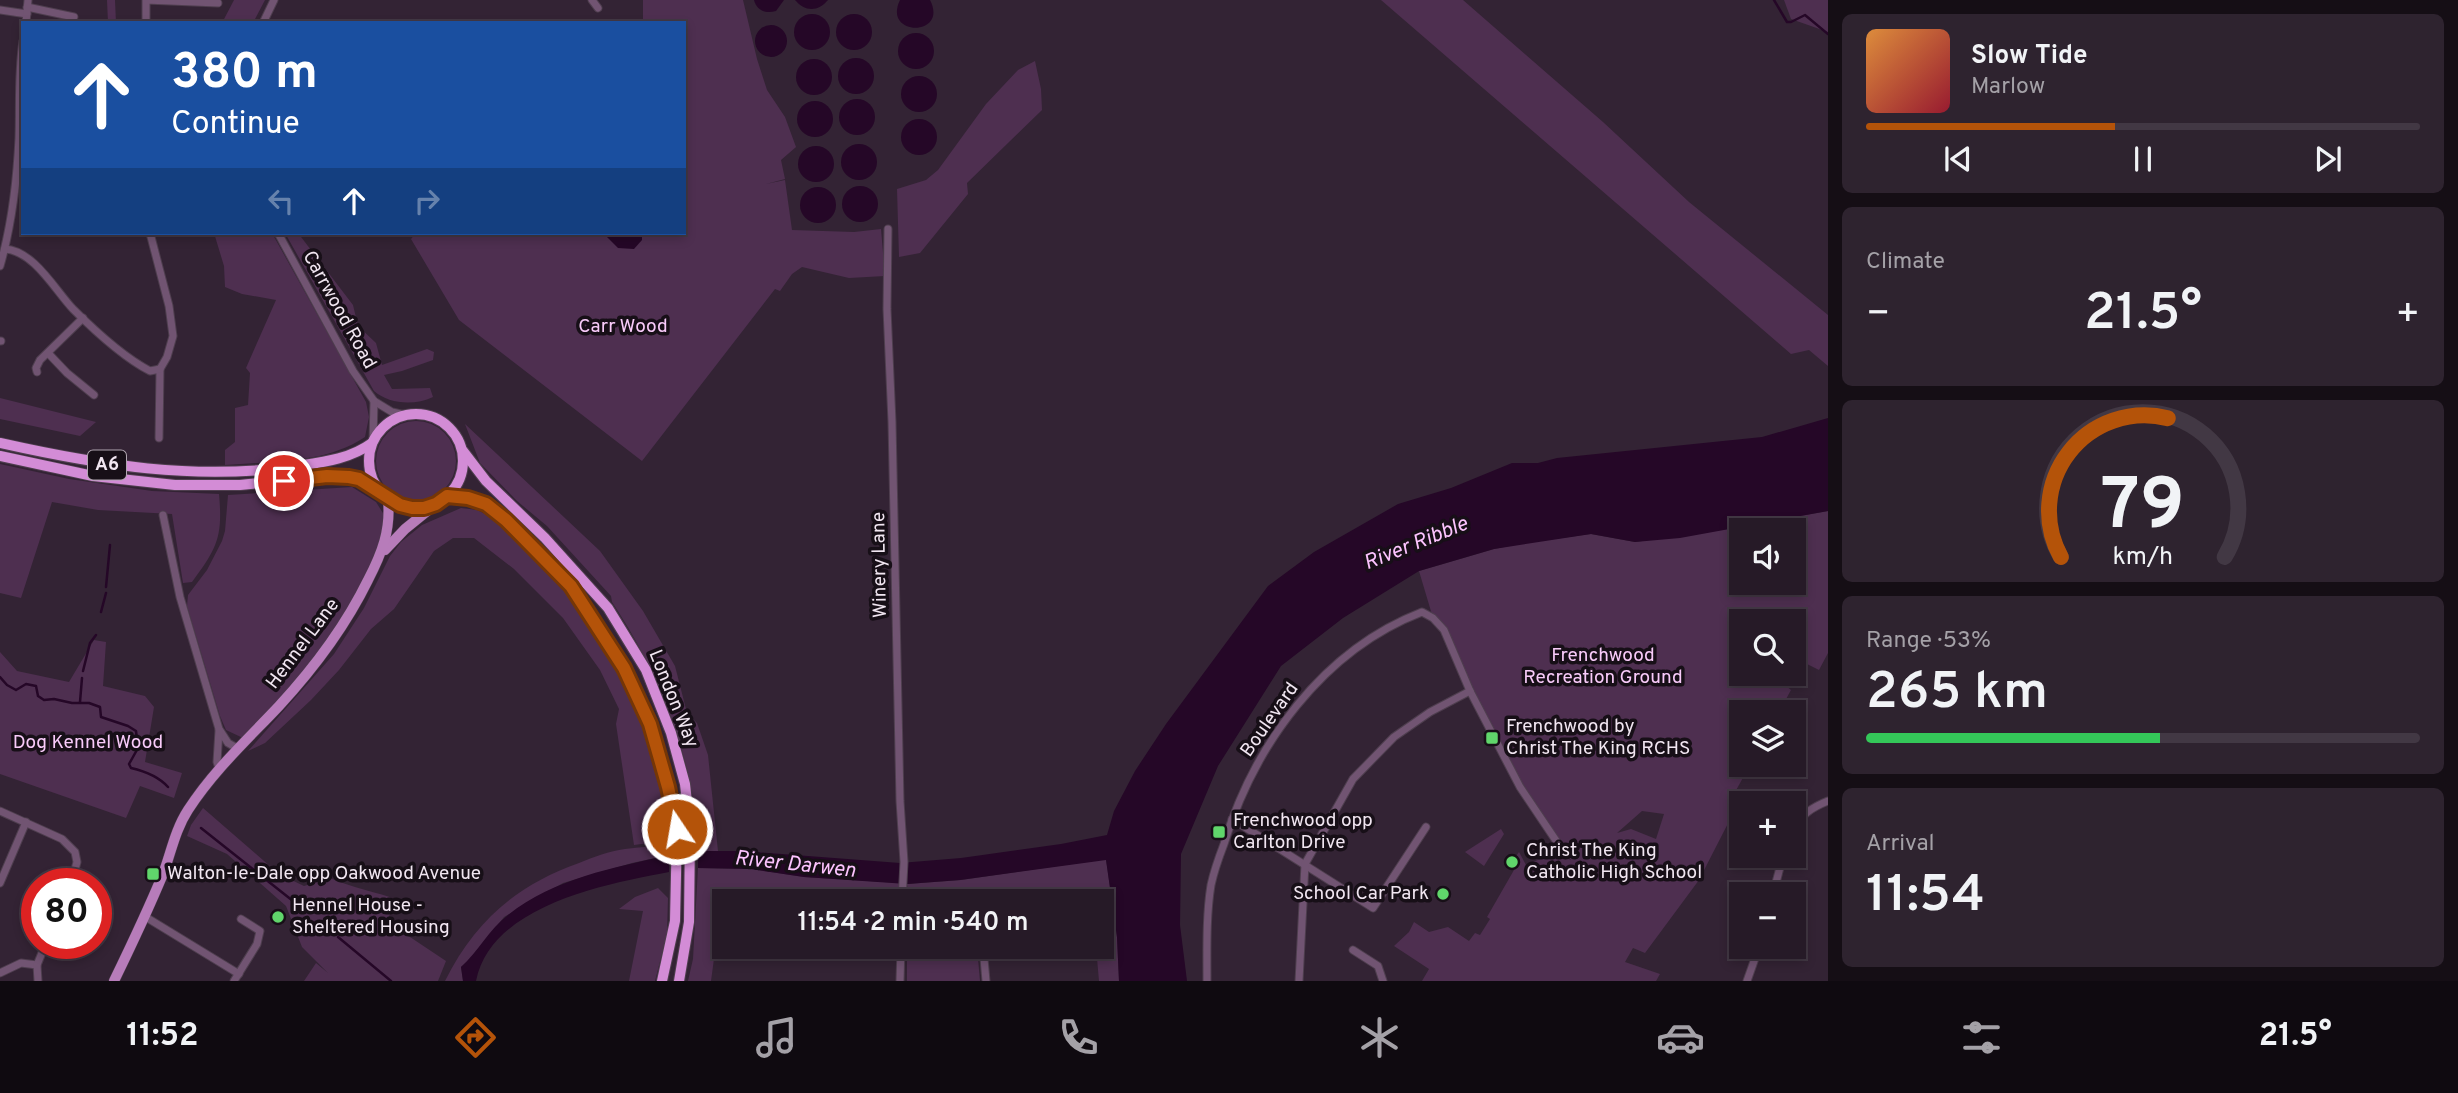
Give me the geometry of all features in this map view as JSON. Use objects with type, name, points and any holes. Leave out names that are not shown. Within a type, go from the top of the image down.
[{"type":"highway","points":[[405,415],[417,413],[441,420],[451,428],[463,451],[461,476],[447,496],[436,504]]},
{"type":"highway","name":"A6","points":[[0,443],[130,468],[257,471],[318,463],[355,454],[373,442],[381,429],[392,420],[405,415]]},
{"type":"highway","points":[[373,442],[369,456],[370,470],[384,496]]},
{"type":"highway","name":"London Way","points":[[463,451],[486,481],[545,538],[608,608],[646,670],[671,733],[685,783],[691,829],[689,922],[678,981]]},
{"type":"highway","name":"A6","points":[[0,456],[93,476],[175,485],[240,485],[339,475],[359,479],[384,496],[412,508],[436,504]]},
{"type":"highway","name":"London Way","points":[[447,496],[468,498],[486,504],[506,520],[571,586],[624,668],[650,724],[677,829],[675,921],[662,981]]},
{"type":"main road","name":"Hennel Lane","points":[[383,552],[390,517],[384,496]]},
{"type":"main road","name":"Hennel Lane","points":[[114,981],[163,873],[178,828],[186,813],[219,768],[294,689],[335,638],[383,552],[405,529],[436,504]]},
{"type":"street","points":[[146,21],[146,0],[218,3]]},
{"type":"street","points":[[264,21],[274,0]]},
{"type":"street","points":[[592,0],[598,8]]},
{"type":"street","points":[[0,10],[74,17]]},
{"type":"street","points":[[0,266],[16,185],[21,56]]},
{"type":"street","name":"Winery Lane","points":[[888,229],[887,309],[903,889]]},
{"type":"street","points":[[150,235],[172,322],[171,345],[159,369],[159,438]]},
{"type":"street","name":"Carrwood Road","points":[[279,235],[353,372],[374,401],[392,412],[405,415]]},
{"type":"street","points":[[5,249],[14,250],[34,265],[83,318],[144,368],[150,371],[159,369]]},
{"type":"street","points":[[37,372],[40,360],[83,318]]},
{"type":"street","points":[[48,353],[94,395]]},
{"type":"street","points":[[373,442],[374,401]]},
{"type":"street","points":[[163,515],[180,597],[219,729],[228,743],[237,748]]},
{"type":"street","name":"Boulevard","points":[[1208,981],[1209,901],[1212,882],[1232,820],[1261,756],[1307,694],[1368,639],[1395,622],[1422,612],[1433,618],[1444,630],[1471,691]]},
{"type":"street","points":[[1299,981],[1305,864],[1353,779],[1394,737],[1430,712],[1471,691],[1520,787],[1565,854]]},
{"type":"street","points":[[219,729],[219,768]]},
{"type":"street","points":[[1806,813],[1814,806],[1828,801]]},
{"type":"street","points":[[0,811],[70,845],[77,862],[75,868]]},
{"type":"street","points":[[1232,820],[1373,908],[1426,827]]},
{"type":"street","points":[[0,883],[26,822]]},
{"type":"street","points":[[144,916],[236,978],[257,944],[260,931],[242,919]]},
{"type":"street","points":[[1353,950],[1378,966],[1382,981]]},
{"type":"street","points":[[38,981],[39,959]]},
{"type":"street","points":[[900,981],[901,959]]},
{"type":"street","points":[[984,959],[986,981]]},
{"type":"street","points":[[1747,981],[1755,959]]},
{"type":"street","points":[[0,973],[21,963],[37,965]]},
{"type":"green space","points":[[107,0],[115,0],[116,21],[108,21]]},
{"type":"green space","points":[[234,0],[265,0],[254,21],[223,21]]},
{"type":"green space","name":"Carr Wood","points":[[643,0],[743,0],[767,90],[785,117],[796,147],[781,160],[785,179],[766,184],[785,180],[792,230],[854,232],[881,229],[885,276],[849,278],[802,267],[792,274],[780,291],[775,289],[642,461],[459,320],[411,239],[414,235],[686,235],[686,21],[643,21]]},
{"type":"green space","points":[[1381,0],[1463,0],[1603,122],[1689,202],[1828,315],[1828,366],[1809,350],[1791,354]]},
{"type":"green space","points":[[1784,0],[1828,0],[1828,32],[1791,19]]},
{"type":"green space","points":[[1035,61],[1042,110],[967,183],[968,194],[920,253],[899,257],[897,189],[926,180],[938,170],[986,104],[1018,70]]},
{"type":"green space","points":[[215,235],[273,235],[366,402],[369,417],[365,437],[349,446],[316,457],[225,465],[225,450],[235,442],[235,408],[248,405],[250,373],[246,368],[276,300],[242,294],[225,287],[224,266]]},
{"type":"green space","points":[[286,235],[300,235],[353,305],[358,326],[376,343],[382,365],[427,349],[434,352],[433,360],[384,375],[392,389],[430,388],[433,397],[418,402],[402,402],[387,399],[374,391]]},
{"type":"green space","points":[[0,398],[96,422],[80,436],[0,419]]},
{"type":"green space","points":[[416,421],[431,424],[444,433],[453,446],[456,461],[453,476],[444,489],[431,498],[416,501],[401,498],[388,489],[379,476],[376,461],[379,446],[388,433],[401,424]]},
{"type":"green space","points":[[465,424],[600,551],[643,611],[675,666],[687,713],[697,723],[708,755],[718,851],[698,851],[690,784],[672,720],[646,659],[611,596],[547,526],[517,501],[480,463]]},
{"type":"green space","points":[[0,464],[69,479],[152,491],[219,494],[219,532],[213,551],[192,582],[183,583],[172,514],[98,510],[52,502],[21,598],[0,593]]},
{"type":"green space","points":[[352,487],[376,502],[386,518],[381,546],[343,620],[298,681],[243,738],[226,730],[187,606],[188,595],[207,570],[222,541],[228,495]]},
{"type":"green space","points":[[461,508],[477,510],[503,528],[557,580],[597,634],[634,703],[648,739],[659,775],[665,809],[665,841],[634,845],[616,724],[619,709],[600,670],[563,618],[514,569],[474,538],[453,538],[434,551],[394,609],[371,629],[339,670],[265,743],[248,751],[334,654],[364,608],[390,556],[401,542],[422,525]]},
{"type":"green space","name":"Frenchwood Recreation Ground","points":[[1828,511],[1828,653],[1819,670],[1806,664],[1806,609],[1729,609],[1729,686],[1786,686],[1791,690],[1786,700],[1729,700],[1729,777],[1743,777],[1736,791],[1729,791],[1729,821],[1699,880],[1645,953],[1633,948],[1625,962],[1660,974],[1656,981],[1422,981],[1429,969],[1394,946],[1409,932],[1414,922],[1429,932],[1448,927],[1469,941],[1475,933],[1480,935],[1490,919],[1487,917],[1514,870],[1509,866],[1519,852],[1526,865],[1559,851],[1563,857],[1571,860],[1516,780],[1444,630],[1433,618],[1419,571],[1494,549],[1591,534],[1635,542],[1729,529],[1729,595],[1806,595],[1806,518],[1789,518]],"holes":[[[1642,811],[1664,814],[1656,839],[1631,829],[1617,833]]]},
{"type":"green space","name":"Dog Kennel Wood","points":[[94,640],[106,642],[103,686],[145,696],[154,707],[145,762],[182,773],[174,798],[140,786],[126,818],[0,774],[0,652],[17,671],[69,682]]},
{"type":"green space","points":[[203,808],[279,874],[304,886],[330,878],[399,900],[386,921],[446,961],[438,981],[304,981],[316,963],[328,973],[302,947],[286,906],[227,854],[187,836]]},
{"type":"green space","points":[[1501,829],[1504,834],[1484,866],[1465,852]]},
{"type":"green space","points":[[669,845],[669,855],[563,883],[504,917],[474,956],[461,967],[463,981],[445,981],[470,940],[484,923],[517,894],[536,882],[607,853]]},
{"type":"green space","points":[[1106,859],[1110,889],[908,889],[907,884],[961,880]]},
{"type":"green space","points":[[698,868],[751,869],[804,877],[900,883],[899,889],[712,889],[714,959],[711,981],[688,981],[693,959]]},
{"type":"green space","points":[[658,888],[668,898],[667,934],[655,981],[629,981],[643,911],[619,909],[635,897]]},
{"type":"green space","points":[[1114,916],[1119,981],[1099,981],[1097,959],[1114,959]]},
{"type":"green space","points":[[907,959],[978,959],[980,981],[907,981]]},
{"type":"water","points":[[754,0],[784,0],[776,11],[769,12],[762,11]]},
{"type":"water","points":[[795,0],[828,0],[820,7],[812,9],[803,7]]},
{"type":"water","points":[[900,0],[930,0],[933,12],[931,21],[915,28],[907,26],[900,21],[897,12]]},
{"type":"water","points":[[812,14],[825,19],[830,32],[825,45],[812,50],[799,45],[794,32],[799,19]]},
{"type":"water","points":[[854,14],[867,19],[872,32],[867,45],[854,50],[841,45],[836,32],[841,19]]},
{"type":"water","points":[[771,25],[782,30],[787,41],[782,52],[771,57],[760,52],[755,41],[760,30]]},
{"type":"water","points":[[916,33],[929,38],[934,51],[929,64],[916,69],[903,64],[898,51],[903,38]]},
{"type":"water","points":[[856,58],[869,63],[874,76],[869,89],[856,94],[843,89],[838,76],[843,63]]},
{"type":"water","points":[[814,59],[827,64],[832,77],[827,90],[814,95],[801,90],[796,77],[801,64]]},
{"type":"water","points":[[919,76],[932,81],[937,94],[932,107],[919,112],[906,107],[901,94],[906,81]]},
{"type":"water","points":[[857,99],[870,104],[875,117],[870,130],[857,135],[844,130],[839,117],[844,104]]},
{"type":"water","points":[[815,101],[828,106],[833,119],[828,132],[815,137],[802,132],[797,119],[802,106]]},
{"type":"water","points":[[919,119],[932,124],[937,137],[932,150],[919,155],[906,150],[901,137],[906,124]]},
{"type":"water","points":[[859,144],[872,149],[877,162],[872,175],[859,180],[846,175],[841,162],[846,149]]},
{"type":"water","points":[[816,146],[829,151],[834,164],[829,177],[816,182],[803,177],[798,164],[803,151]]},
{"type":"water","points":[[860,186],[873,191],[878,204],[873,217],[860,222],[847,217],[842,204],[847,191]]},
{"type":"water","points":[[818,187],[831,192],[836,205],[831,218],[818,223],[805,218],[800,205],[805,192]]},
{"type":"water","points":[[605,235],[642,235],[642,240],[634,249],[618,248]]},
{"type":"water","points":[[1828,418],[1828,511],[1790,518],[1729,518],[1729,529],[1680,538],[1635,542],[1591,534],[1494,549],[1419,571],[1343,618],[1281,666],[1218,766],[1181,854],[1180,925],[1187,981],[1119,981],[1114,889],[1110,889],[1106,860],[960,880],[907,884],[804,877],[751,869],[698,868],[698,851],[741,851],[900,863],[961,858],[1107,835],[1114,811],[1135,771],[1166,724],[1268,586],[1314,552],[1398,504],[1451,488],[1512,463],[1538,463],[1557,458],[1762,437]]},
{"type":"water","points":[[669,855],[669,872],[584,892],[554,902],[527,916],[504,934],[486,955],[476,981],[463,981],[461,967],[501,921],[526,902],[585,876]]},
{"type":"waterway","points":[[1774,0],[1787,22],[1805,15],[1828,34]]},
{"type":"waterway","points":[[106,587],[110,545]]},
{"type":"waterway","points":[[101,612],[106,593]]},
{"type":"waterway","points":[[83,671],[90,643],[96,635]]},
{"type":"waterway","points":[[0,677],[16,690],[26,684],[36,686],[38,696],[44,700],[89,703],[100,707],[101,717],[136,731],[138,748],[129,764],[131,768],[151,775],[168,787]]},
{"type":"waterway","points":[[80,702],[82,678]]},
{"type":"waterway","points":[[201,828],[293,901]]},
{"type":"waterway","points":[[338,937],[391,981]]},
{"type":"place","name":"Frenchwood by Christ The King RCHS","points":[[1492,738]]},
{"type":"place","name":"Frenchwood opp Carlton Drive","points":[[1219,832]]},
{"type":"place","name":"Christ The King Catholic High School","points":[[1512,862]]},
{"type":"place","name":"Walton-le-Dale opp Oakwood Avenue","points":[[153,874]]},
{"type":"place","name":"School Car Park","points":[[1443,894]]},
{"type":"place","name":"Hennel House - Sheltered Housing","points":[[278,917]]},
{"type":"route","points":[[284,481],[339,475],[359,479],[400,505],[424,508],[447,496],[468,498],[486,504],[506,520],[571,586],[624,668],[650,724],[661,758],[677,829]]},
{"type":"water label","name":"River Ribble","points":[[1416,544]]},
{"type":"water label","name":"River Darwen","points":[[795,865]]}]
